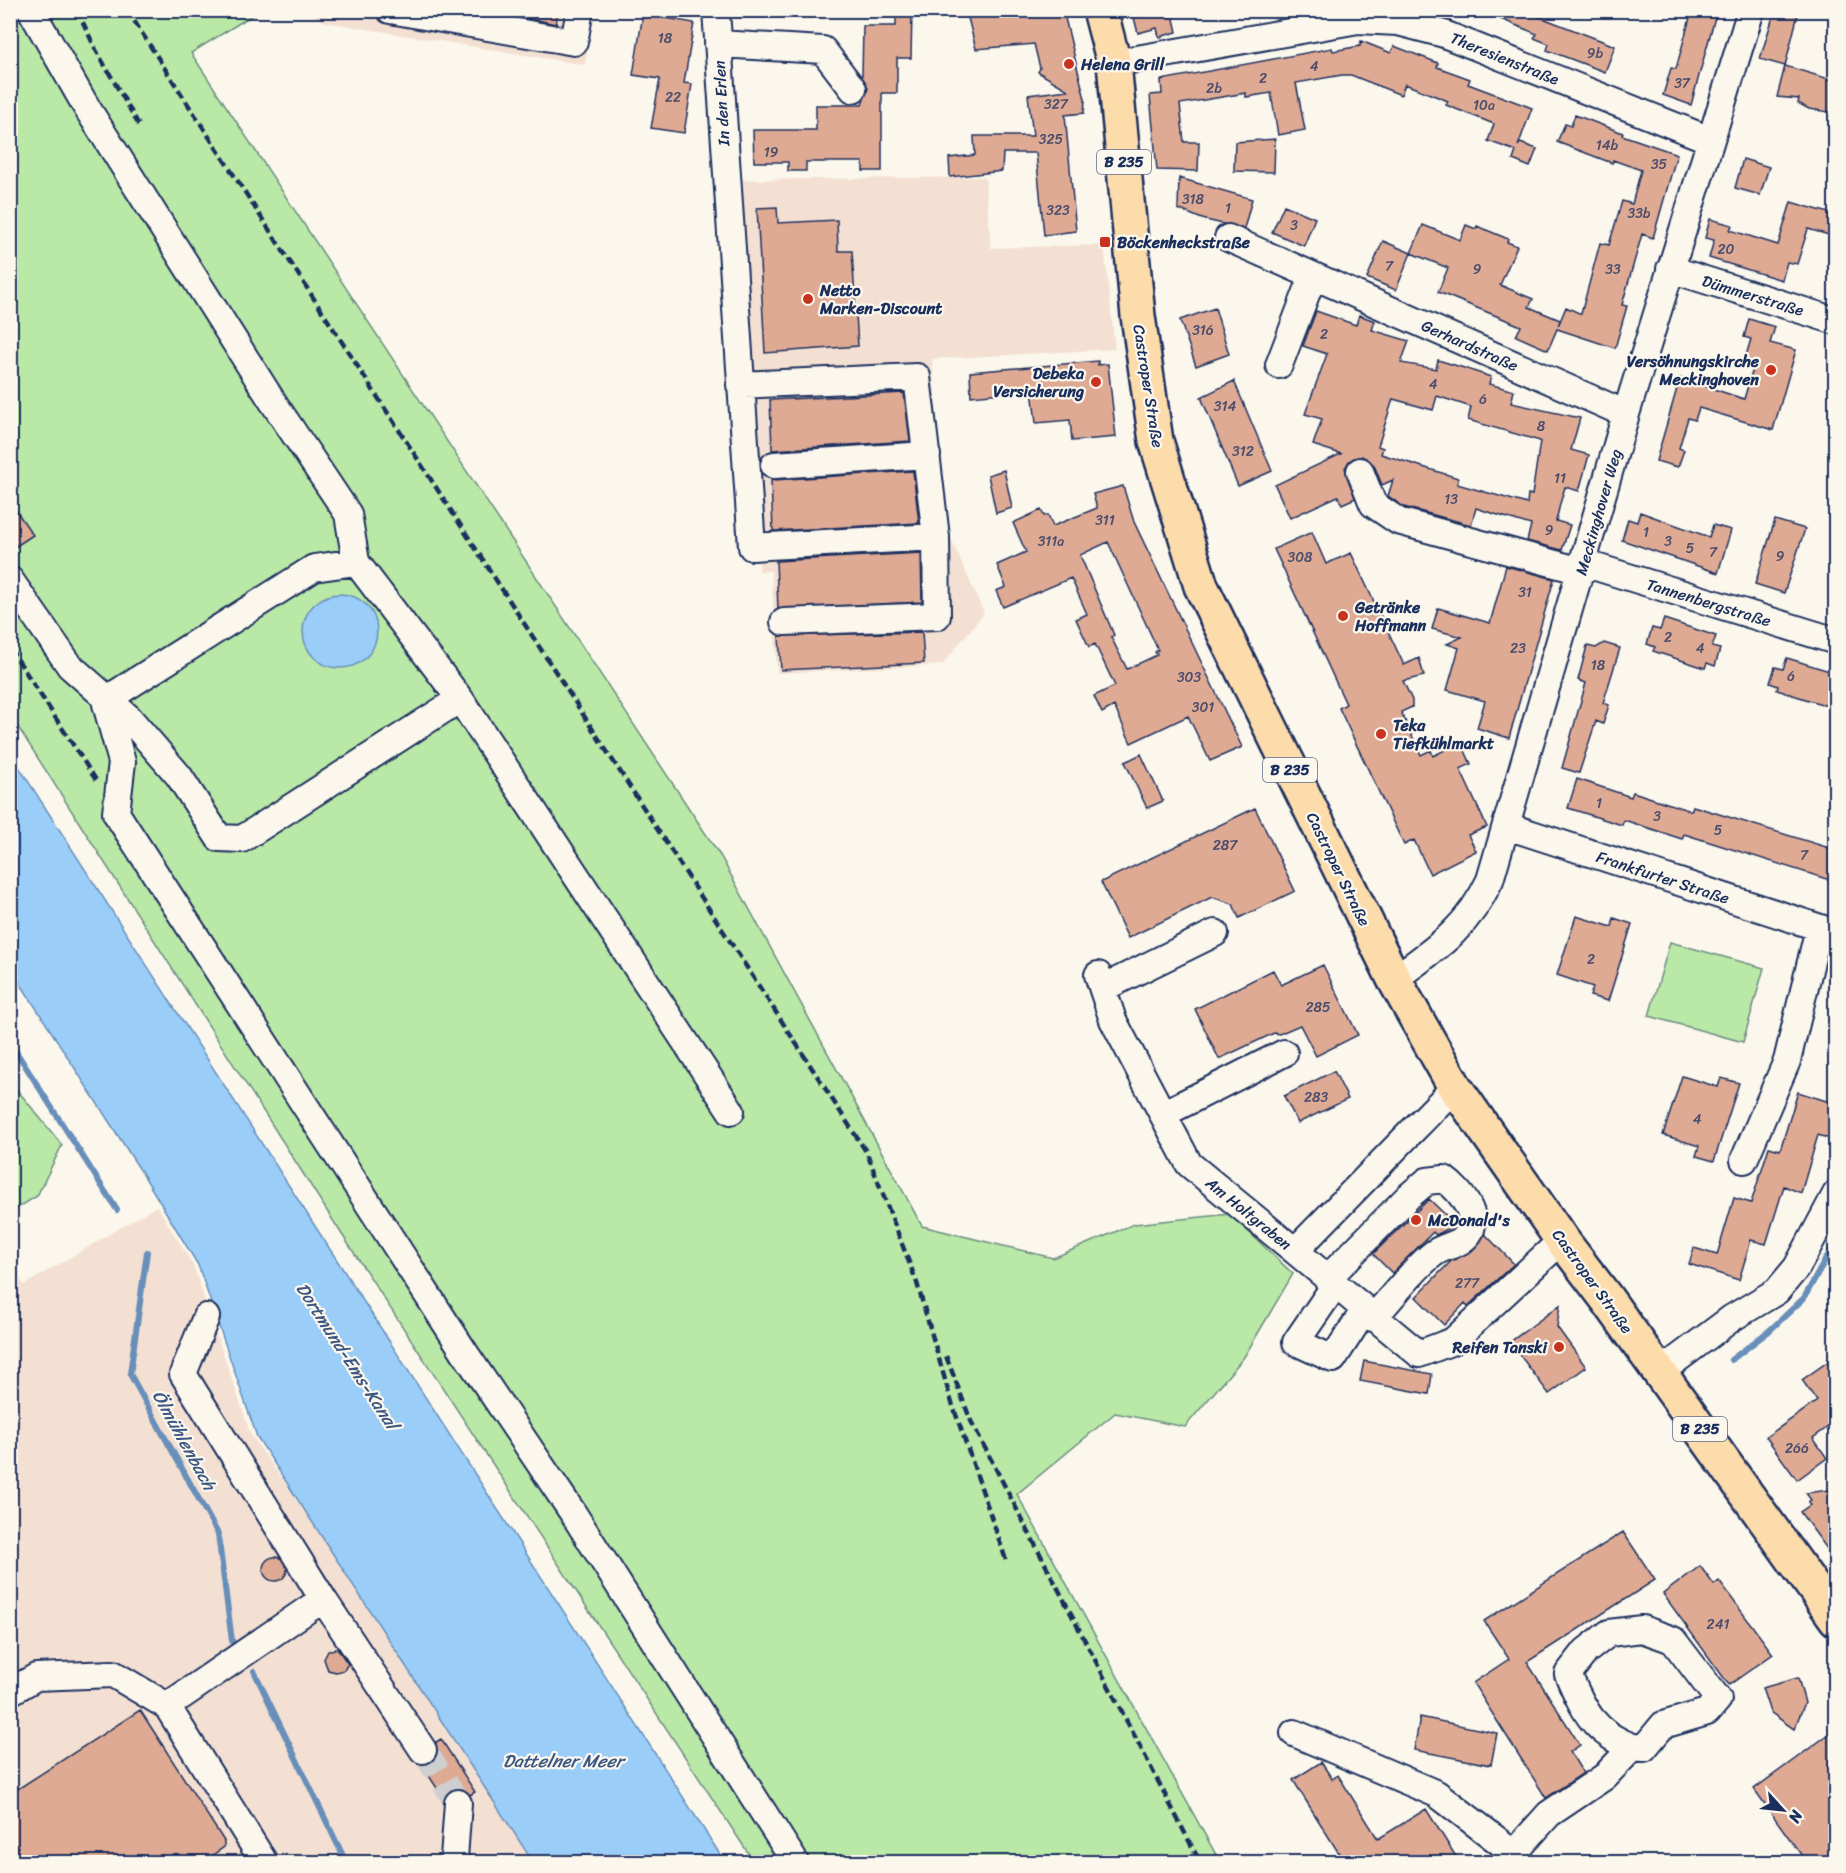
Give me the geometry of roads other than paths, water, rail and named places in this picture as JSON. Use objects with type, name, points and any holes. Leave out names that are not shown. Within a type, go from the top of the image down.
[{"type":"main road","name":"Castroper Straße","points":[[1100,10],[1114,63],[1138,316],[1156,441],[1205,596],[1394,979],[1455,1087],[1562,1240],[1660,1372],[1836,1619]]},
{"type":"street","points":[[31,10],[104,135],[271,399],[348,513],[356,562],[460,699],[732,1111]]},
{"type":"street","points":[[390,10],[574,42],[580,10]]},
{"type":"street","name":"In den Erlen","points":[[716,10],[752,547],[936,537]]},
{"type":"street","name":"Meckinghover Weg","points":[[1394,979],[1444,943],[1477,908],[1490,880],[1626,414],[1750,10]]},
{"type":"street","name":"Theresienstraße","points":[[1114,63],[1358,20],[1398,22],[1444,34],[1710,140]]},
{"type":"street","points":[[718,44],[824,50],[853,89]]},
{"type":"street","name":"Gerhardstraße","points":[[1228,238],[1626,414]]},
{"type":"street","name":"Dümmerstraße","points":[[1670,269],[1836,321]]},
{"type":"street","points":[[1279,365],[1313,276]]},
{"type":"street","points":[[740,385],[917,377],[936,537],[938,616],[784,622]]},
{"type":"street","points":[[774,465],[927,455]]},
{"type":"street","name":"Tannenbergstraße","points":[[1360,471],[1373,504],[1398,520],[1582,567],[1836,641]]},
{"type":"street","points":[[356,562],[314,568],[109,699],[106,704],[122,762],[116,813],[465,1353],[571,1510],[795,1863]]},
{"type":"street","points":[[10,580],[70,666],[129,718],[179,776],[219,838],[242,839],[460,699]]},
{"type":"street","name":"Frankfurter Straße","points":[[1507,826],[1827,930],[1786,1060],[1744,1160]]},
{"type":"street","name":"Am Holtgraben","points":[[1215,933],[1101,982],[1113,1020],[1189,1164],[1295,1251],[1455,1087]]},
{"type":"street","points":[[1163,1114],[1284,1053]]},
{"type":"street","points":[[1444,1179],[1457,1188],[1471,1209],[1472,1227],[1465,1239],[1434,1253],[1368,1314],[1334,1359],[1296,1342],[1331,1282],[1409,1196],[1427,1181],[1444,1179]]},
{"type":"street","points":[[1660,1372],[1732,1318],[1777,1291],[1797,1267],[1836,1194]]},
{"type":"street","points":[[1295,1251],[1368,1314],[1419,1354],[1453,1341],[1562,1240]]},
{"type":"street","points":[[206,1317],[183,1374],[324,1599],[423,1750]]},
{"type":"street","points":[[167,1706],[324,1599]]},
{"type":"street","points":[[1642,1629],[1673,1640],[1718,1699],[1707,1712],[1663,1725],[1644,1748],[1633,1747],[1618,1742],[1586,1715],[1568,1674],[1586,1651],[1609,1633],[1642,1629]]},
{"type":"street","points":[[10,1692],[36,1677],[113,1674],[167,1706],[264,1863]]},
{"type":"street","points":[[1294,1733],[1437,1794],[1517,1858],[1549,1814],[1604,1777],[1633,1747]]},
{"type":"street","points":[[451,1861],[458,1803]]},
{"type":"water","points":[[340,594],[354,597],[366,605],[374,617],[377,631],[374,645],[366,657],[354,665],[340,668],[326,665],[314,657],[306,645],[303,631],[306,617],[314,605],[326,597]]},
{"type":"water","points":[[10,753],[725,1862],[533,1862],[257,1437],[198,1265],[144,1176],[11,969]]},
{"type":"waterway","name":"Ölmühlenbach","points":[[10,1042],[117,1210]]},
{"type":"waterway","points":[[1731,1360],[1769,1331],[1804,1298],[1836,1241]]},
{"type":"waterway","name":"Ölmühlenbach","points":[[147,1252],[130,1374],[218,1534],[232,1641]]},
{"type":"waterway","name":"Ölmühlenbach","points":[[254,1671],[346,1862]]},
{"type":"tunnel","points":[[423,1750],[458,1803]]},
{"type":"railway","points":[[77,10],[96,50],[140,127]]},
{"type":"railway","points":[[127,10],[867,1153],[917,1283],[950,1397],[1007,1563]]},
{"type":"railway","points":[[10,648],[96,780]]},
{"type":"railway","points":[[946,1356],[971,1421],[1200,1862]]},
{"type":"place","name":"Helena Grill","points":[[1069,64]]},
{"type":"place","name":"Böckenheckstraße","points":[[1105,242]]},
{"type":"place","name":"Netto Marken-Discount","points":[[808,299]]},
{"type":"place","name":"Versöhnungskirche Meckinghoven","points":[[1771,370]]},
{"type":"place","name":"Debeka Versicherung","points":[[1096,382]]},
{"type":"place","name":"Getränke Hoffmann","points":[[1343,616]]},
{"type":"place","name":"Teka Tiefkühlmarkt","points":[[1381,734]]},
{"type":"place","name":"McDonald's","points":[[1416,1220]]},
{"type":"place","name":"Reifen Tanski","points":[[1559,1347]]},
{"type":"water label","name":"Dortmund-Ems-Kanal","points":[[347,1356]]},
{"type":"water label","name":"Dattelner Meer","points":[[563,1761]]}]
